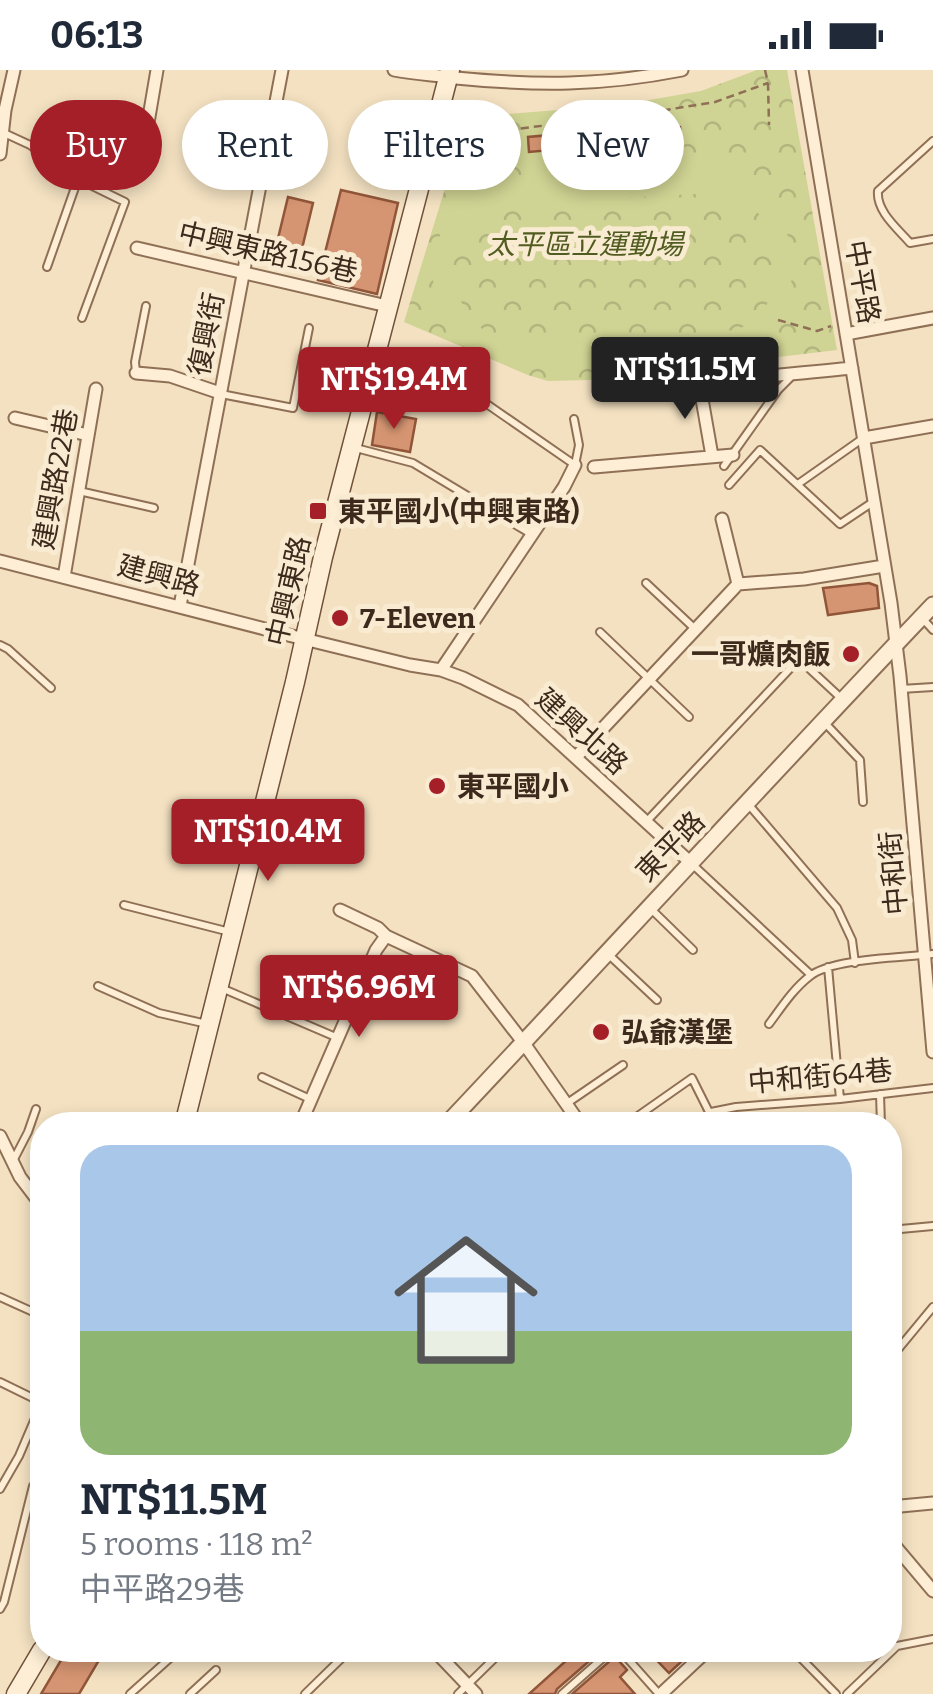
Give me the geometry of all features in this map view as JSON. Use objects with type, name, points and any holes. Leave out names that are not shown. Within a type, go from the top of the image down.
[{"type":"main road","name":"中興東路","points":[[187,1112],[351,447],[449,73]]},
{"type":"main road","points":[[16,1694],[35,1662]]},
{"type":"street","points":[[0,154],[14,70]]},
{"type":"street","points":[[152,100],[157,70]]},
{"type":"street","name":"復興街","points":[[180,606],[282,70]]},
{"type":"street","points":[[394,70],[449,73],[514,84],[595,84],[682,70]]},
{"type":"street","name":"中平路","points":[[802,70],[896,645]]},
{"type":"street","name":"中興東路156巷","points":[[137,248],[387,306]]},
{"type":"street","points":[[846,334],[933,318]]},
{"type":"street","points":[[651,387],[852,368]]},
{"type":"street","points":[[136,373],[170,376],[220,394]]},
{"type":"street","points":[[699,382],[712,456]]},
{"type":"street","name":"建興路22巷","points":[[64,577],[96,389]]},
{"type":"street","points":[[15,418],[88,435]]},
{"type":"street","points":[[864,438],[933,426]]},
{"type":"street","points":[[594,466],[733,455]]},
{"type":"street","points":[[441,670],[575,466]]},
{"type":"street","points":[[722,519],[738,584]]},
{"type":"street","name":"建興路","points":[[0,561],[304,639]]},
{"type":"street","points":[[576,757],[738,584],[804,579],[884,566]]},
{"type":"street","name":"東平路","points":[[458,1112],[927,611]]},
{"type":"street","name":"建興北路","points":[[304,639],[441,670],[496,693],[518,706],[691,863]]},
{"type":"street","name":"中和街","points":[[896,645],[929,955],[933,1052]]},
{"type":"street","points":[[340,910],[472,976],[572,1112]]},
{"type":"street","points":[[306,1112],[376,950],[386,936]]},
{"type":"street","points":[[0,1136],[30,1189]]},
{"type":"street","points":[[0,1171],[12,1163]]},
{"type":"street","points":[[902,1506],[933,1503]]},
{"type":"street","points":[[902,1555],[933,1592]]},
{"type":"street","points":[[444,1662],[467,1691]]},
{"type":"street","points":[[660,1694],[695,1662]]},
{"type":"lane","points":[[2,132],[30,145]]},
{"type":"lane","name":"中平路","points":[[933,141],[876,198],[910,242],[933,239]]},
{"type":"lane","points":[[47,267],[74,190]]},
{"type":"lane","points":[[82,318],[124,202],[100,190]]},
{"type":"lane","points":[[136,373],[146,306]]},
{"type":"lane","points":[[220,394],[292,408],[309,328]]},
{"type":"lane","points":[[724,466],[792,376]]},
{"type":"lane","points":[[456,382],[575,466],[579,445],[574,419]]},
{"type":"lane","points":[[798,484],[864,438]]},
{"type":"lane","points":[[351,447],[413,463],[531,534]]},
{"type":"lane","points":[[729,485],[760,450],[840,524],[874,502]]},
{"type":"lane","points":[[78,491],[154,508]]},
{"type":"lane","points":[[646,583],[695,629]]},
{"type":"lane","points":[[927,611],[933,630]]},
{"type":"lane","points":[[600,632],[688,717]]},
{"type":"lane","points":[[0,645],[51,688]]},
{"type":"lane","points":[[646,822],[800,659],[844,701]]},
{"type":"lane","points":[[901,689],[933,687]]},
{"type":"lane","points":[[824,722],[860,760],[863,802]]},
{"type":"lane","points":[[748,804],[837,908],[852,940],[855,963]]},
{"type":"lane","points":[[691,863],[811,975]]},
{"type":"lane","points":[[124,905],[231,932]]},
{"type":"lane","points":[[649,907],[693,950]]},
{"type":"lane","points":[[606,952],[656,1000]]},
{"type":"lane","points":[[768,1024],[811,975],[828,967],[929,955]]},
{"type":"lane","points":[[828,967],[840,1098]]},
{"type":"lane","points":[[98,986],[159,1013],[208,1024]]},
{"type":"lane","points":[[218,986],[338,1038]]},
{"type":"lane","points":[[566,1104],[622,1065]]},
{"type":"lane","points":[[262,1078],[312,1100]]},
{"type":"lane","points":[[644,1112],[692,1078],[710,1112]]},
{"type":"lane","name":"中和街64巷","points":[[710,1112],[933,1088]]},
{"type":"lane","points":[[880,1094],[881,1112]]},
{"type":"lane","points":[[12,1163],[30,1126]]},
{"type":"lane","points":[[902,1229],[933,1226]]},
{"type":"lane","points":[[0,1297],[30,1311]]},
{"type":"lane","points":[[902,1344],[933,1308]]},
{"type":"lane","points":[[0,1382],[30,1396]]},
{"type":"lane","points":[[0,1489],[30,1430]]},
{"type":"lane","points":[[0,1609],[30,1498]]},
{"type":"lane","points":[[902,1645],[933,1639]]},
{"type":"lane","points":[[130,1694],[166,1662]]},
{"type":"lane","points":[[305,1694],[338,1662]]},
{"type":"lane","points":[[467,1691],[493,1662]]},
{"type":"lane","points":[[562,1694],[598,1662]]},
{"type":"lane","points":[[631,1662],[660,1694]]},
{"type":"lane","points":[[805,1662],[836,1694]]},
{"type":"lane","points":[[847,1694],[880,1662]]},
{"type":"lane","points":[[190,1694],[216,1670]]},
{"type":"path","points":[[765,70],[769,126]]},
{"type":"path","points":[[521,128],[715,102],[768,83]]},
{"type":"path","points":[[778,320],[817,332],[832,325]]},
{"type":"green space","name":"太平區立運動場","points":[[757,70],[787,70],[837,350],[589,380],[548,381],[404,322],[445,190],[521,190],[521,113],[541,111],[541,190],[684,190],[684,100],[649,100],[701,91]]},
{"type":"green space","points":[[754,162],[753,184],[777,211],[790,245],[791,282],[787,299],[778,319],[757,339],[531,365],[508,359],[469,343],[454,332],[436,300],[433,279],[443,226],[451,215],[474,200],[473,190],[521,190],[521,180],[541,179],[541,190],[684,190],[684,167]],"holes":[[[714,193],[744,203],[758,213],[770,236],[773,282],[765,308],[755,320],[736,330],[521,347],[481,328],[463,305],[454,285],[455,256],[462,244],[470,232],[506,204]]]},
{"type":"building","points":[[541,136],[541,151],[529,152],[528,137]]},
{"type":"building","points":[[341,190],[398,203],[377,294],[318,280]]},
{"type":"building","points":[[288,197],[313,203],[299,261],[274,255]]},
{"type":"building","points":[[377,412],[416,419],[410,452],[372,445]]},
{"type":"building","points":[[869,583],[877,586],[879,608],[828,615],[823,588]]},
{"type":"building","points":[[60,1662],[98,1662],[79,1694],[41,1694]]},
{"type":"building","points":[[565,1662],[588,1662],[555,1694],[529,1694]]},
{"type":"building","points":[[609,1662],[620,1662],[627,1670],[620,1677],[635,1694],[572,1694]]},
{"type":"building","points":[[658,1662],[681,1662],[669,1673]]},
{"type":"place","name":"東平國小(中興東路)","points":[[318,511]]},
{"type":"place","name":"7-Eleven","points":[[340,618]]},
{"type":"place","name":"一哥爌肉飯","points":[[851,654]]},
{"type":"place","name":"東平國小","points":[[437,786]]},
{"type":"place","name":"弘爺漢堡","points":[[601,1032]]}]
